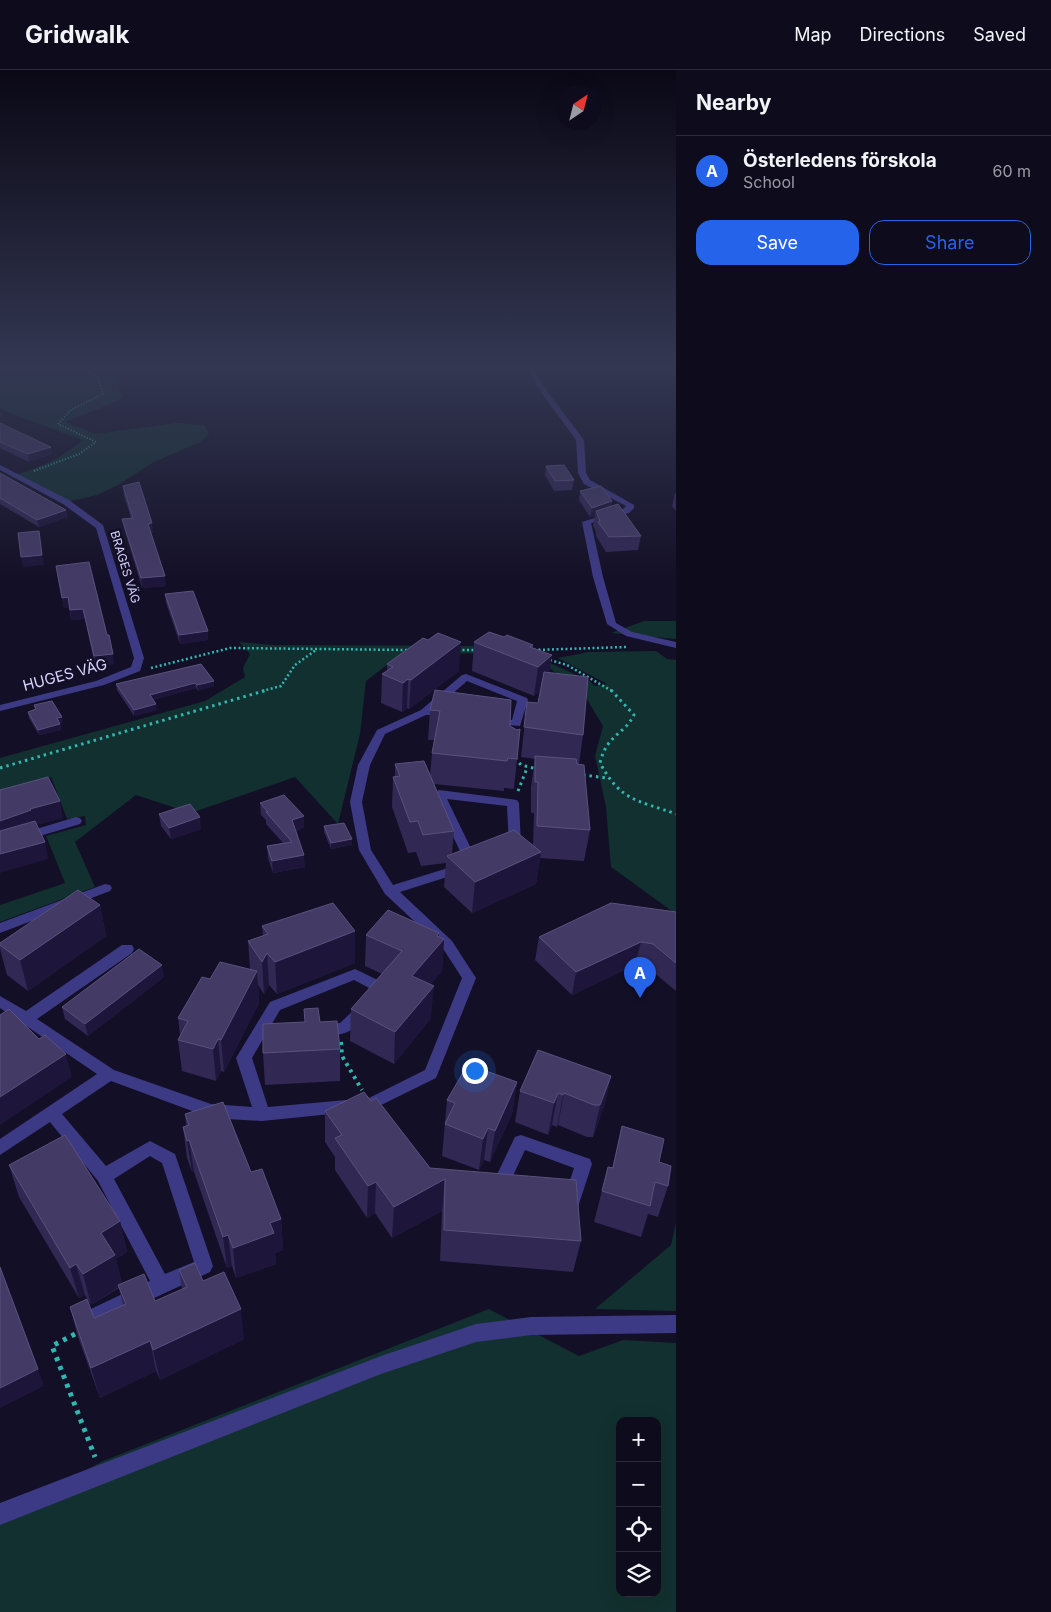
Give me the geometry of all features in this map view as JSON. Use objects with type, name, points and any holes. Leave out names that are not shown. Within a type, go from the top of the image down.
[{"type":"street","points":[[578,438],[582,473],[587,482],[630,505],[630,508],[626,511],[586,522],[598,576],[612,624],[630,634],[676,645]]},
{"type":"street","name":"BRAGES VÄG","points":[[0,467],[66,502],[100,527],[139,658],[136,669]]},
{"type":"street","name":"HUGES VÄG","points":[[0,708],[100,683],[136,669]]},
{"type":"street","points":[[0,1002],[109,1074],[211,1111],[262,1114],[370,1104],[431,1074],[469,978],[447,944],[390,891],[365,850],[356,802],[364,765],[382,732],[425,712],[466,678],[523,700],[516,724],[514,755]]},
{"type":"street","points":[[425,712],[453,715]]},
{"type":"street","points":[[480,718],[516,724]]},
{"type":"street","points":[[390,891],[477,863],[439,794],[513,803],[515,847],[507,850]]},
{"type":"street","points":[[0,844],[76,821]]},
{"type":"street","points":[[0,928],[105,888]]},
{"type":"street","points":[[26,1019],[127,948]]},
{"type":"street","points":[[262,1114],[244,1058],[275,1006],[355,974],[383,989],[344,1029],[310,1030]]},
{"type":"street","points":[[260,1030],[280,1030]]},
{"type":"street","points":[[0,1148],[109,1074]]},
{"type":"street","points":[[370,1104],[382,1118]]},
{"type":"street","points":[[52,1113],[104,1176],[161,1285]]},
{"type":"street","points":[[497,1192],[521,1142],[584,1164],[572,1202],[554,1200]]},
{"type":"street","points":[[85,1321],[204,1266],[169,1159],[150,1148],[104,1176]]},
{"type":"street","points":[[478,1190],[516,1194]]},
{"type":"street","points":[[0,1514],[381,1364],[476,1333],[531,1326],[676,1324]]},
{"type":"path","points":[[19,477],[79,454],[96,442],[87,438]]},
{"type":"path","points":[[532,650],[626,646]]},
{"type":"path","points":[[0,768],[281,686],[290,670],[316,650],[230,648],[152,668],[136,669]]},
{"type":"path","points":[[514,755],[517,763],[527,768],[545,770]]},
{"type":"path","points":[[513,803],[527,768]]},
{"type":"path","points":[[580,775],[607,778]]},
{"type":"path","points":[[339,1029],[342,1056],[370,1104]]},
{"type":"path","points":[[85,1321],[75,1334],[52,1346],[101,1475]]},
{"type":"green space","points":[[77,438],[205,438],[200,442],[152,463],[118,485],[97,495],[66,502],[14,475],[50,462],[82,440]]},
{"type":"green space","points":[[644,621],[676,621],[676,639],[611,633]]},
{"type":"green space","points":[[239,642],[272,645],[498,646],[550,663],[590,681],[594,686],[607,684],[558,658],[589,652],[656,651],[667,659],[676,660],[676,914],[611,867],[606,807],[595,756],[603,726],[582,691],[539,661],[504,653],[415,654],[392,661],[366,681],[360,734],[338,824],[295,777],[191,813],[136,795],[75,842],[95,887],[0,922],[0,905],[65,883],[46,836],[86,825],[85,816],[67,819],[51,777],[0,792],[0,758],[205,701],[245,677],[243,668],[250,654]]},
{"type":"green space","points":[[676,1223],[676,1311],[595,1309],[671,1245]]},
{"type":"green space","points":[[489,1309],[579,1356],[623,1340],[676,1343],[676,1612],[0,1612],[0,1515],[103,1461]]},
{"type":"building","points":[[0,438],[32,438],[51,447],[28,454],[0,442]]},
{"type":"building","points":[[564,465],[574,480],[555,481],[546,466]]},
{"type":"building","points":[[0,473],[66,510],[37,520],[0,498]]},
{"type":"building","points":[[139,482],[152,523],[148,524],[165,576],[141,578],[122,519],[133,518],[123,486]]},
{"type":"building","points":[[601,486],[612,501],[592,508],[580,491]]},
{"type":"building","points":[[618,504],[641,536],[609,537],[598,522],[600,521],[596,511]]},
{"type":"building","points":[[39,531],[42,555],[21,557],[18,533]]},
{"type":"building","points":[[89,562],[113,654],[94,656],[83,609],[70,610],[68,597],[62,598],[56,566]]},
{"type":"building","points":[[193,591],[208,631],[179,635],[165,594]]},
{"type":"building","points":[[489,632],[504,637],[507,635],[533,645],[530,647],[552,655],[538,667],[474,642]]},
{"type":"building","points":[[438,633],[461,642],[411,680],[408,679],[403,683],[382,674],[393,667],[387,664],[423,638],[428,640]]},
{"type":"building","points":[[201,664],[214,681],[197,685],[195,683],[150,695],[156,704],[134,710],[116,684]]},
{"type":"building","points":[[544,672],[588,677],[583,735],[524,727],[527,702],[538,703]]},
{"type":"building","points":[[435,690],[511,700],[510,726],[517,730],[520,729],[517,759],[508,758],[507,761],[432,753],[440,711],[430,710]]},
{"type":"building","points":[[52,701],[62,717],[57,718],[60,724],[38,730],[28,712],[36,709],[34,705]]},
{"type":"building","points":[[535,756],[576,759],[577,764],[584,765],[590,830],[537,826],[538,782],[535,782]]},
{"type":"building","points":[[424,761],[454,831],[423,835],[418,821],[410,822],[393,777],[400,776],[395,764]]},
{"type":"building","points":[[48,777],[60,801],[30,809],[0,821],[0,790]]},
{"type":"building","points":[[284,795],[304,816],[292,820],[304,855],[272,861],[267,846],[292,842],[260,803]]},
{"type":"building","points":[[190,804],[200,817],[169,828],[159,814]]},
{"type":"building","points":[[35,821],[45,842],[0,854],[0,831]]},
{"type":"building","points":[[344,823],[352,839],[331,843],[324,826]]},
{"type":"building","points":[[514,830],[541,852],[475,882],[447,856]]},
{"type":"building","points":[[78,890],[100,905],[20,960],[0,945],[0,943]]},
{"type":"building","points":[[333,903],[355,931],[275,962],[267,953],[262,962],[248,941],[268,934],[262,926]]},
{"type":"building","points":[[611,903],[676,912],[676,963],[653,944],[641,942],[576,972],[539,937]]},
{"type":"building","points":[[388,910],[439,933],[437,936],[444,939],[412,976],[434,986],[395,1032],[351,1009],[402,951],[366,935]]},
{"type":"building","points":[[139,949],[162,965],[85,1024],[62,1007]]},
{"type":"building","points":[[220,962],[257,971],[221,1040],[218,1039],[213,1049],[178,1040],[188,1021],[178,1018],[202,977],[210,979]]},
{"type":"building","points":[[318,1008],[320,1022],[337,1021],[340,1049],[263,1053],[263,1024],[305,1022],[304,1009]]},
{"type":"building","points":[[9,1009],[39,1039],[45,1035],[66,1054],[0,1097],[0,1015]]},
{"type":"building","points":[[538,1050],[611,1076],[600,1105],[594,1105],[564,1093],[563,1095],[558,1093],[554,1103],[520,1091]]},
{"type":"building","points":[[472,1066],[517,1082],[495,1131],[488,1128],[483,1139],[445,1124],[455,1103],[447,1100],[464,1071],[469,1073]]},
{"type":"building","points":[[364,1092],[371,1101],[376,1098],[430,1168],[576,1180],[581,1241],[444,1230],[445,1179],[394,1207],[376,1182],[368,1186],[335,1138],[342,1135],[325,1111]]},
{"type":"building","points":[[223,1102],[251,1172],[262,1169],[281,1219],[270,1223],[274,1233],[233,1248],[228,1235],[223,1237],[183,1127],[189,1125],[185,1114]]},
{"type":"building","points":[[622,1126],[664,1139],[659,1162],[671,1166],[668,1186],[655,1182],[650,1206],[602,1191],[608,1167],[613,1168]]},
{"type":"building","points":[[65,1135],[120,1221],[101,1233],[115,1255],[83,1274],[76,1264],[70,1268],[9,1165]]},
{"type":"building","points":[[195,1263],[203,1281],[224,1272],[241,1309],[153,1350],[150,1341],[91,1368],[70,1307],[87,1299],[94,1318],[126,1304],[118,1285],[144,1274],[155,1301],[187,1287],[179,1270]]},
{"type":"building","points":[[0,1267],[38,1369],[0,1388]]},
{"type":"place","name":"Österledens förskola","points":[[640,998]]}]
